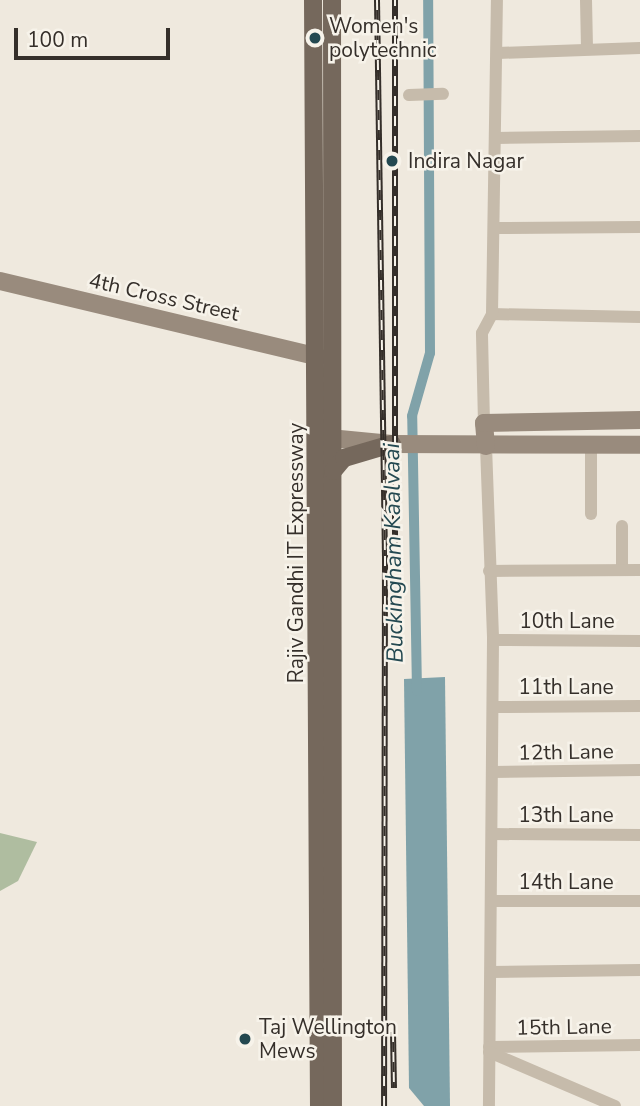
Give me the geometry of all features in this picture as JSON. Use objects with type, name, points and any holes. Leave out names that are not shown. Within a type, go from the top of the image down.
[{"type":"main road","name":"Rajiv Gandhi IT Expressway","points":[[313,0],[318,357],[326,437],[334,471],[334,1106]]},
{"type":"main road","name":"Rajiv Gandhi IT Expressway","points":[[319,1106],[332,0]]},
{"type":"main road","points":[[334,471],[344,458],[393,444]]},
{"type":"street","points":[[489,1106],[493,640],[482,333],[492,314],[497,0]]},
{"type":"street","points":[[586,0],[587,49]]},
{"type":"street","points":[[498,52],[640,48]]},
{"type":"street","points":[[409,95],[443,94]]},
{"type":"street","points":[[496,138],[640,136]]},
{"type":"street","points":[[494,228],[640,227]]},
{"type":"street","name":"4th Cross Street","points":[[0,281],[318,357]]},
{"type":"street","points":[[492,314],[640,317]]},
{"type":"street","points":[[484,423],[640,420]]},
{"type":"street","points":[[326,437],[393,444],[640,445]]},
{"type":"street","points":[[591,443],[591,514]]},
{"type":"street","points":[[622,526],[622,570]]},
{"type":"street","points":[[489,571],[640,570]]},
{"type":"street","name":"10th Lane","points":[[493,640],[640,641]]},
{"type":"street","name":"11th Lane","points":[[493,707],[640,706]]},
{"type":"street","name":"12th Lane","points":[[493,772],[640,770]]},
{"type":"street","name":"13th Lane","points":[[492,835],[640,835]]},
{"type":"street","name":"14th Lane","points":[[492,901],[640,901]]},
{"type":"street","points":[[491,972],[640,970]]},
{"type":"street","name":"15th Lane","points":[[489,1050],[640,1045]]},
{"type":"street","points":[[489,1050],[615,1106]]},
{"type":"green space","points":[[0,833],[37,842],[18,881],[0,891]]},
{"type":"water","points":[[445,677],[450,1106],[424,1106],[409,1088],[404,679]]},
{"type":"waterway","name":"Buckingham Kaalvaai","points":[[417,691],[412,416],[430,353],[428,0]]},
{"type":"railway","points":[[377,0],[385,556],[384,1106]]},
{"type":"railway","points":[[395,0],[395,546]]},
{"type":"railway","points":[[393,1032],[394,1088]]},
{"type":"place","name":"Women's polytechnic","points":[[315,38]]},
{"type":"place","name":"Indira Nagar","points":[[392,161]]},
{"type":"place","name":"Taj Wellington Mews","points":[[245,1039]]}]
